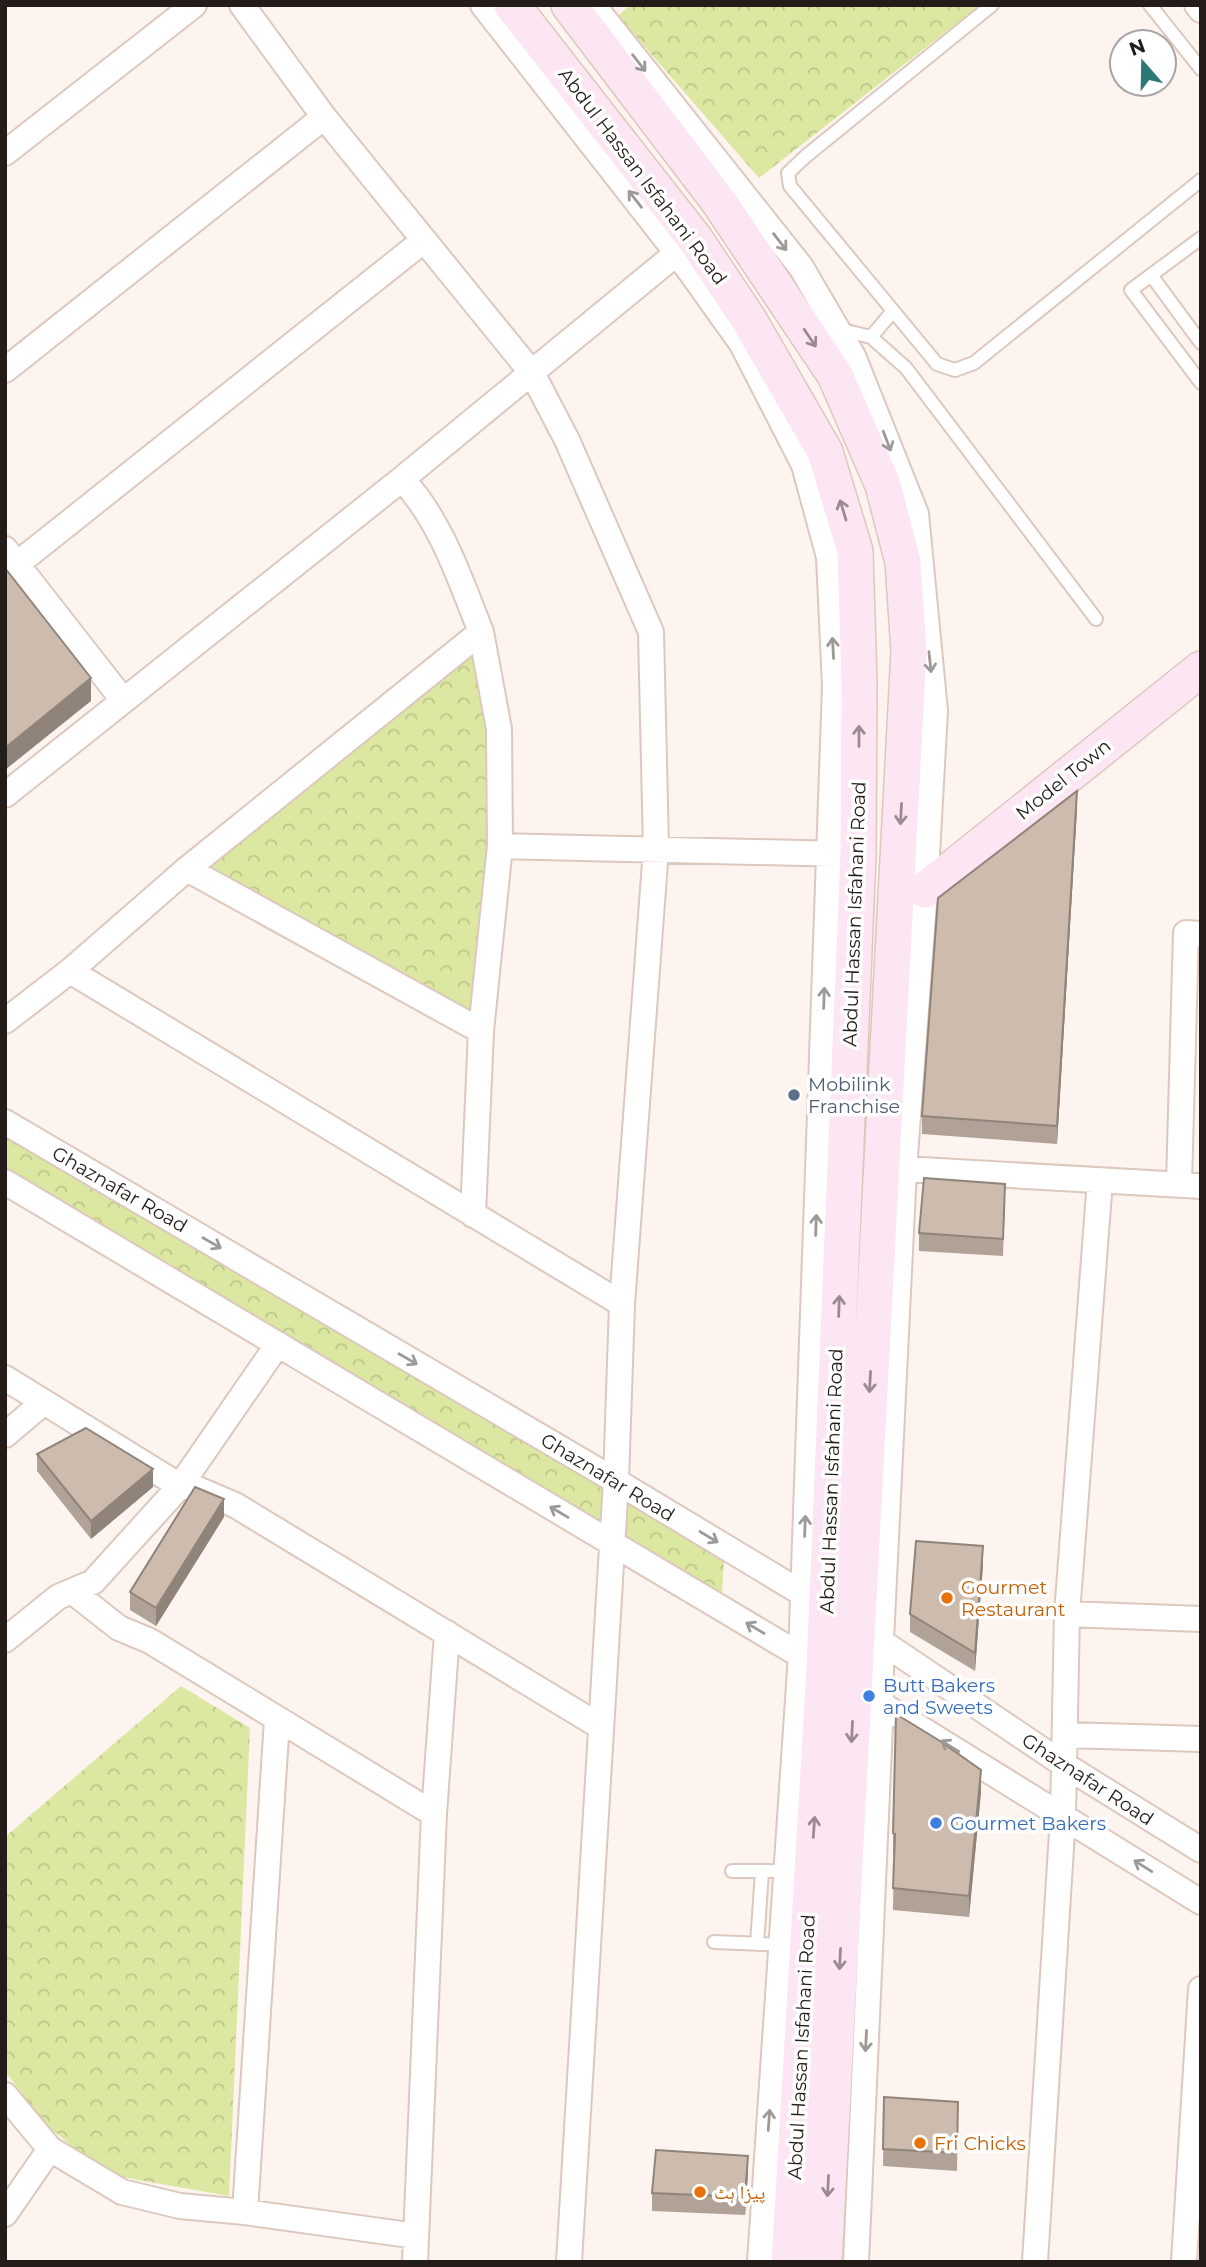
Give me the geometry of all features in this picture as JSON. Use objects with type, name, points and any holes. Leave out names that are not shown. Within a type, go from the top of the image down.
[{"type":"main road","name":"Abdul Hassan Isfahani Road","points":[[512,5],[686,246],[749,320],[825,452],[855,551],[859,683],[843,854],[812,1662],[786,1871],[782,1945],[789,2262]]},
{"type":"main road","name":"Abdul Hassan Isfahani Road","points":[[587,10],[835,375],[883,485],[903,562],[909,651],[893,1168],[868,1696],[824,2262]]},
{"type":"main road","name":"Model Town","points":[[925,890],[1201,669]]},
{"type":"street","points":[[5,153],[194,5]]},
{"type":"street","points":[[242,5],[324,117],[532,373],[566,440],[651,632],[656,849],[622,1304],[616,1481],[569,2262]]},
{"type":"street","points":[[5,795],[402,479],[686,246],[483,5]]},
{"type":"street","points":[[1197,5],[1201,10]]},
{"type":"street","points":[[587,10],[800,267],[853,356],[916,514],[935,711],[925,890],[893,1168],[1190,1185],[1186,933],[1201,934]]},
{"type":"street","points":[[5,370],[324,117]]},
{"type":"street","points":[[123,700],[11,556],[423,241]]},
{"type":"street","points":[[402,479],[417,494],[447,548],[481,632],[499,729],[500,846],[481,1031],[473,1214]]},
{"type":"street","points":[[5,1021],[70,971],[187,869],[481,632]]},
{"type":"street","points":[[500,846],[843,854]]},
{"type":"street","points":[[187,869],[481,1031]]},
{"type":"street","points":[[70,971],[622,1304]]},
{"type":"street","name":"Ghaznafar Road","points":[[5,1122],[616,1481],[869,1634],[1066,1766],[1201,1850]]},
{"type":"street","points":[[1035,2262],[1066,1766],[1067,1614],[1100,1180]]},
{"type":"street","points":[[5,1182],[812,1662],[1201,1902]]},
{"type":"street","points":[[5,1640],[58,1597],[93,1582],[180,1486],[278,1345]]},
{"type":"street","points":[[5,1378],[180,1486],[195,1488],[235,1506],[601,1727]]},
{"type":"street","points":[[5,1435],[44,1402]]},
{"type":"street","points":[[73,1592],[119,1628],[150,1641],[434,1814]]},
{"type":"street","points":[[1067,1614],[1201,1619]]},
{"type":"street","points":[[415,2262],[434,1814],[447,1633]]},
{"type":"street","points":[[856,2262],[868,1696]]},
{"type":"street","points":[[245,2212],[277,1720]]},
{"type":"street","points":[[1067,1735],[1201,1739]]},
{"type":"street","points":[[760,2262],[782,1945]]},
{"type":"street","points":[[1184,2262],[1195,2167],[1201,1989]]},
{"type":"street","points":[[5,2095],[50,2148],[122,2192],[180,2206],[245,2212],[416,2236]]},
{"type":"street","points":[[5,2214],[50,2148]]},
{"type":"lane","points":[[992,5],[788,173],[790,186],[937,364],[955,370],[974,363],[1201,180]]},
{"type":"lane","points":[[1150,5],[1201,68]]},
{"type":"lane","points":[[1200,241],[1131,290],[1201,383]]},
{"type":"lane","points":[[1151,275],[1201,344]]},
{"type":"lane","points":[[871,337],[893,311]]},
{"type":"lane","points":[[838,329],[871,337],[905,368],[1096,618]]},
{"type":"lane","points":[[714,1942],[782,1945],[786,1871],[732,1871]]},
{"type":"green space","points":[[630,5],[980,5],[759,178],[618,16]]},
{"type":"green space","points":[[481,632],[499,729],[481,1031],[187,869]]},
{"type":"green space","points":[[5,1126],[725,1547],[721,1608],[5,1182]]},
{"type":"green space","points":[[181,1686],[250,1728],[229,2196],[121,2177],[79,2152],[44,2123],[5,2071],[5,1837]]},
{"type":"building","points":[[5,568],[91,678],[5,748]]},
{"type":"building","points":[[1077,791],[1057,1126],[922,1116],[938,898]]},
{"type":"building","points":[[924,1178],[1005,1184],[1003,1239],[919,1233]]},
{"type":"building","points":[[86,1428],[153,1469],[91,1521],[37,1454]]},
{"type":"building","points":[[195,1487],[224,1499],[156,1608],[130,1592]]},
{"type":"building","name":"Gourmet Restaurant","points":[[916,1541],[983,1546],[975,1653],[910,1614]]},
{"type":"building","name":"Gourmet Bakers","points":[[896,1714],[981,1770],[969,1896],[893,1888]]},
{"type":"building","name":"Fri Chicks","points":[[884,2097],[958,2102],[957,2153],[883,2149]]},
{"type":"building","points":[[656,2150],[748,2156],[745,2197],[652,2193]]},
{"type":"place","name":"Mobilink Franchise","points":[[794,1095]]},
{"type":"place","name":"Gourmet Restaurant","points":[[947,1598]]},
{"type":"place","name":"Butt Bakers and Sweets","points":[[869,1696]]},
{"type":"place","name":"Gourmet Bakers","points":[[936,1823]]},
{"type":"place","name":"Fri Chicks","points":[[920,2143]]},
{"type":"place","name":"پیزا ہٹ","points":[[700,2192]]}]
